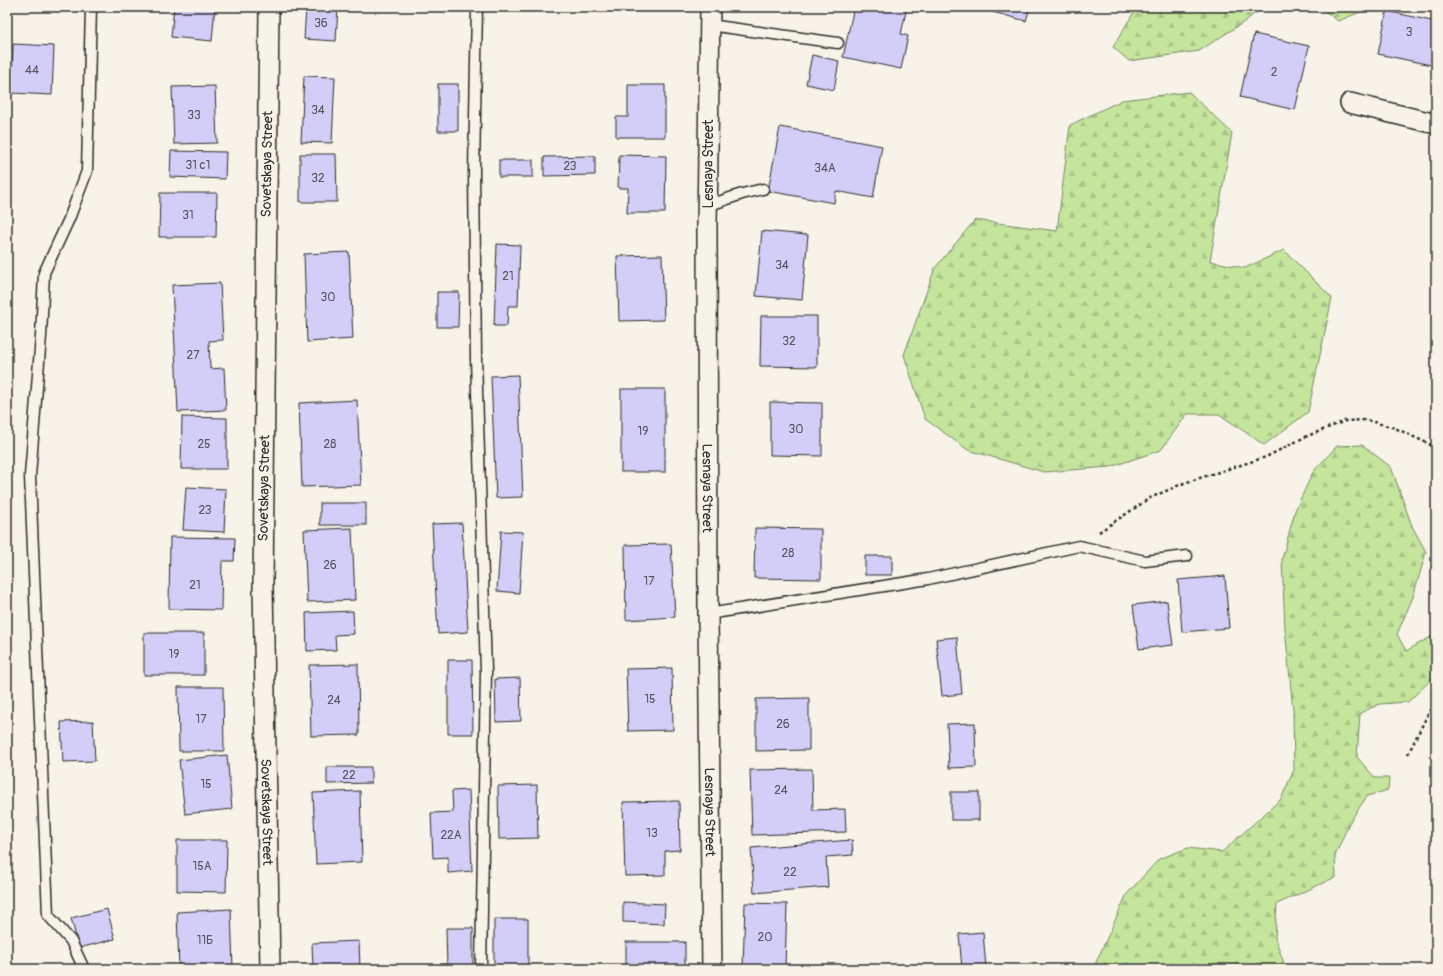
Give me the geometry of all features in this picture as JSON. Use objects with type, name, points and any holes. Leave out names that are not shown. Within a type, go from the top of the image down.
[{"type":"street","name":"Sovetskaya Street","points":[[269,7],[263,586],[270,969]]},
{"type":"street","name":"Lesnaya Street","points":[[709,16],[707,206],[708,614],[712,969]]},
{"type":"street","points":[[1350,103],[1436,124]]},
{"type":"lane","points":[[84,969],[71,941],[48,915],[30,476],[41,336],[44,273],[69,219],[87,171],[91,7]]},
{"type":"lane","points":[[477,7],[474,172],[476,359],[486,671],[481,969]]},
{"type":"lane","points":[[709,16],[838,43]]},
{"type":"lane","points":[[707,206],[742,194],[763,189]]},
{"type":"lane","points":[[708,614],[928,579],[1079,546],[1145,561],[1187,556]]},
{"type":"path","points":[[1079,546],[1150,498],[1184,483],[1266,457],[1305,437],[1345,421],[1366,420],[1395,428],[1431,444],[1436,451]]},
{"type":"path","points":[[1408,754],[1436,698]]},
{"type":"green space","points":[[1137,7],[1263,7],[1244,22],[1199,51],[1129,61],[1113,47]]},
{"type":"green space","points":[[1320,7],[1373,7],[1338,21]]},
{"type":"green space","points":[[1189,92],[1232,133],[1210,261],[1245,268],[1284,250],[1332,298],[1308,412],[1264,445],[1219,414],[1187,414],[1161,450],[1110,467],[1044,472],[968,450],[925,419],[904,355],[935,268],[975,220],[1057,231],[1070,125],[1122,100]]},
{"type":"green space","points":[[1362,445],[1391,467],[1412,526],[1426,552],[1413,597],[1397,634],[1406,651],[1436,634],[1435,676],[1408,702],[1380,704],[1360,713],[1357,757],[1375,778],[1389,778],[1388,790],[1367,796],[1349,823],[1335,856],[1336,877],[1277,904],[1275,938],[1286,969],[1093,969],[1127,894],[1159,859],[1188,848],[1222,852],[1281,799],[1294,770],[1293,710],[1285,628],[1282,559],[1295,511],[1313,472],[1337,446]]},
{"type":"building","points":[[174,7],[215,7],[212,41],[171,37]]},
{"type":"building","points":[[306,7],[338,7],[336,41],[304,39]]},
{"type":"building","points":[[854,7],[907,7],[901,34],[908,36],[901,69],[843,57]]},
{"type":"building","points":[[974,7],[1030,7],[1026,21]]},
{"type":"building","points":[[1387,11],[1436,22],[1436,42],[1431,65],[1378,54]]},
{"type":"building","points":[[1254,34],[1309,46],[1295,110],[1240,97]]},
{"type":"building","points":[[13,44],[54,46],[52,95],[11,93]]},
{"type":"building","points":[[812,55],[839,61],[834,90],[806,84]]},
{"type":"building","points":[[304,76],[335,77],[332,143],[301,142]]},
{"type":"building","points":[[438,84],[458,84],[458,131],[438,131]]},
{"type":"building","points":[[628,85],[665,85],[665,137],[616,137],[616,117],[628,117]]},
{"type":"building","points":[[215,86],[217,143],[174,144],[172,87]]},
{"type":"building","points":[[780,127],[882,146],[873,198],[836,191],[834,203],[768,191]]},
{"type":"building","points":[[171,151],[226,152],[225,179],[170,177]]},
{"type":"building","points":[[300,154],[336,154],[337,202],[300,202]]},
{"type":"building","points":[[619,155],[666,156],[665,213],[627,213],[628,188],[618,188]]},
{"type":"building","points":[[595,156],[595,175],[544,176],[544,157]]},
{"type":"building","points":[[499,160],[533,160],[533,177],[499,177]]},
{"type":"building","points":[[160,193],[217,193],[216,237],[159,237]]},
{"type":"building","points":[[762,231],[808,235],[802,300],[756,296]]},
{"type":"building","points":[[497,244],[520,245],[518,306],[508,306],[507,326],[494,326]]},
{"type":"building","points":[[349,252],[353,339],[307,342],[304,254]]},
{"type":"building","points":[[662,255],[664,320],[619,321],[617,256]]},
{"type":"building","points":[[220,283],[223,340],[209,341],[210,369],[224,368],[226,410],[178,412],[172,285]]},
{"type":"building","points":[[437,292],[459,292],[458,327],[437,327]]},
{"type":"building","points":[[761,316],[817,316],[817,367],[760,366]]},
{"type":"building","points":[[518,375],[523,497],[496,498],[491,376]]},
{"type":"building","points":[[621,389],[665,389],[665,472],[621,472]]},
{"type":"building","points":[[357,400],[361,485],[302,487],[299,403]]},
{"type":"building","points":[[770,402],[822,403],[822,456],[770,455]]},
{"type":"building","points":[[182,417],[227,418],[227,469],[181,469]]},
{"type":"building","points":[[186,487],[226,489],[224,532],[183,530]]},
{"type":"building","points":[[320,503],[366,503],[366,525],[320,525]]},
{"type":"building","points":[[462,523],[468,632],[438,634],[432,524]]},
{"type":"building","points":[[352,528],[355,600],[307,602],[304,530]]},
{"type":"building","points":[[755,528],[821,529],[821,579],[754,578]]},
{"type":"building","points":[[501,531],[523,532],[519,593],[497,591]]},
{"type":"building","points":[[170,537],[235,538],[234,561],[222,561],[221,610],[169,609]]},
{"type":"building","points":[[671,544],[675,617],[626,620],[625,545]]},
{"type":"building","points":[[865,556],[892,556],[892,575],[865,575]]},
{"type":"building","points":[[1225,576],[1229,628],[1182,632],[1178,580]]},
{"type":"building","points":[[1167,601],[1173,645],[1139,649],[1133,605]]},
{"type":"building","points":[[353,611],[354,634],[335,635],[336,650],[307,651],[306,613]]},
{"type":"building","points":[[144,633],[204,633],[204,675],[144,675]]},
{"type":"building","points":[[957,637],[962,694],[942,696],[936,639]]},
{"type":"building","points":[[448,660],[472,660],[473,734],[448,734]]},
{"type":"building","points":[[358,664],[359,735],[311,736],[309,665]]},
{"type":"building","points":[[672,668],[673,730],[628,731],[626,669]]},
{"type":"building","points":[[520,678],[521,721],[496,722],[495,679]]},
{"type":"building","points":[[178,687],[223,687],[224,751],[179,751]]},
{"type":"building","points":[[809,698],[809,750],[756,751],[756,699]]},
{"type":"building","points":[[93,721],[95,761],[63,762],[61,722]]},
{"type":"building","points":[[975,723],[976,767],[949,768],[947,724]]},
{"type":"building","points":[[227,755],[232,809],[185,814],[179,760]]},
{"type":"building","points":[[327,767],[371,767],[371,783],[327,784]]},
{"type":"building","points":[[812,769],[813,810],[845,809],[846,832],[752,835],[750,770]]},
{"type":"building","points":[[537,785],[538,838],[499,839],[498,786]]},
{"type":"building","points":[[469,790],[472,871],[448,873],[448,857],[433,858],[431,813],[453,812],[452,791]]},
{"type":"building","points":[[360,791],[362,862],[316,864],[313,793]]},
{"type":"building","points":[[951,792],[979,792],[979,820],[951,820]]},
{"type":"building","points":[[679,801],[680,850],[665,851],[665,875],[625,876],[623,802]]},
{"type":"building","points":[[177,840],[227,840],[226,892],[177,891]]},
{"type":"building","points":[[852,840],[853,855],[826,857],[828,887],[754,893],[751,848]]},
{"type":"building","points":[[623,902],[665,904],[664,924],[623,922]]},
{"type":"building","points":[[745,903],[787,904],[785,969],[743,969]]},
{"type":"building","points":[[107,909],[115,939],[79,948],[71,918]]},
{"type":"building","points":[[231,909],[233,969],[179,969],[177,912]]},
{"type":"building","points":[[494,919],[528,919],[528,967],[494,968]]},
{"type":"building","points":[[446,928],[473,928],[473,969],[447,969]]},
{"type":"building","points":[[983,932],[986,968],[962,969],[959,934]]},
{"type":"building","points":[[359,941],[360,969],[313,969],[312,943]]},
{"type":"building","points":[[626,942],[685,942],[685,969],[626,969]]}]
